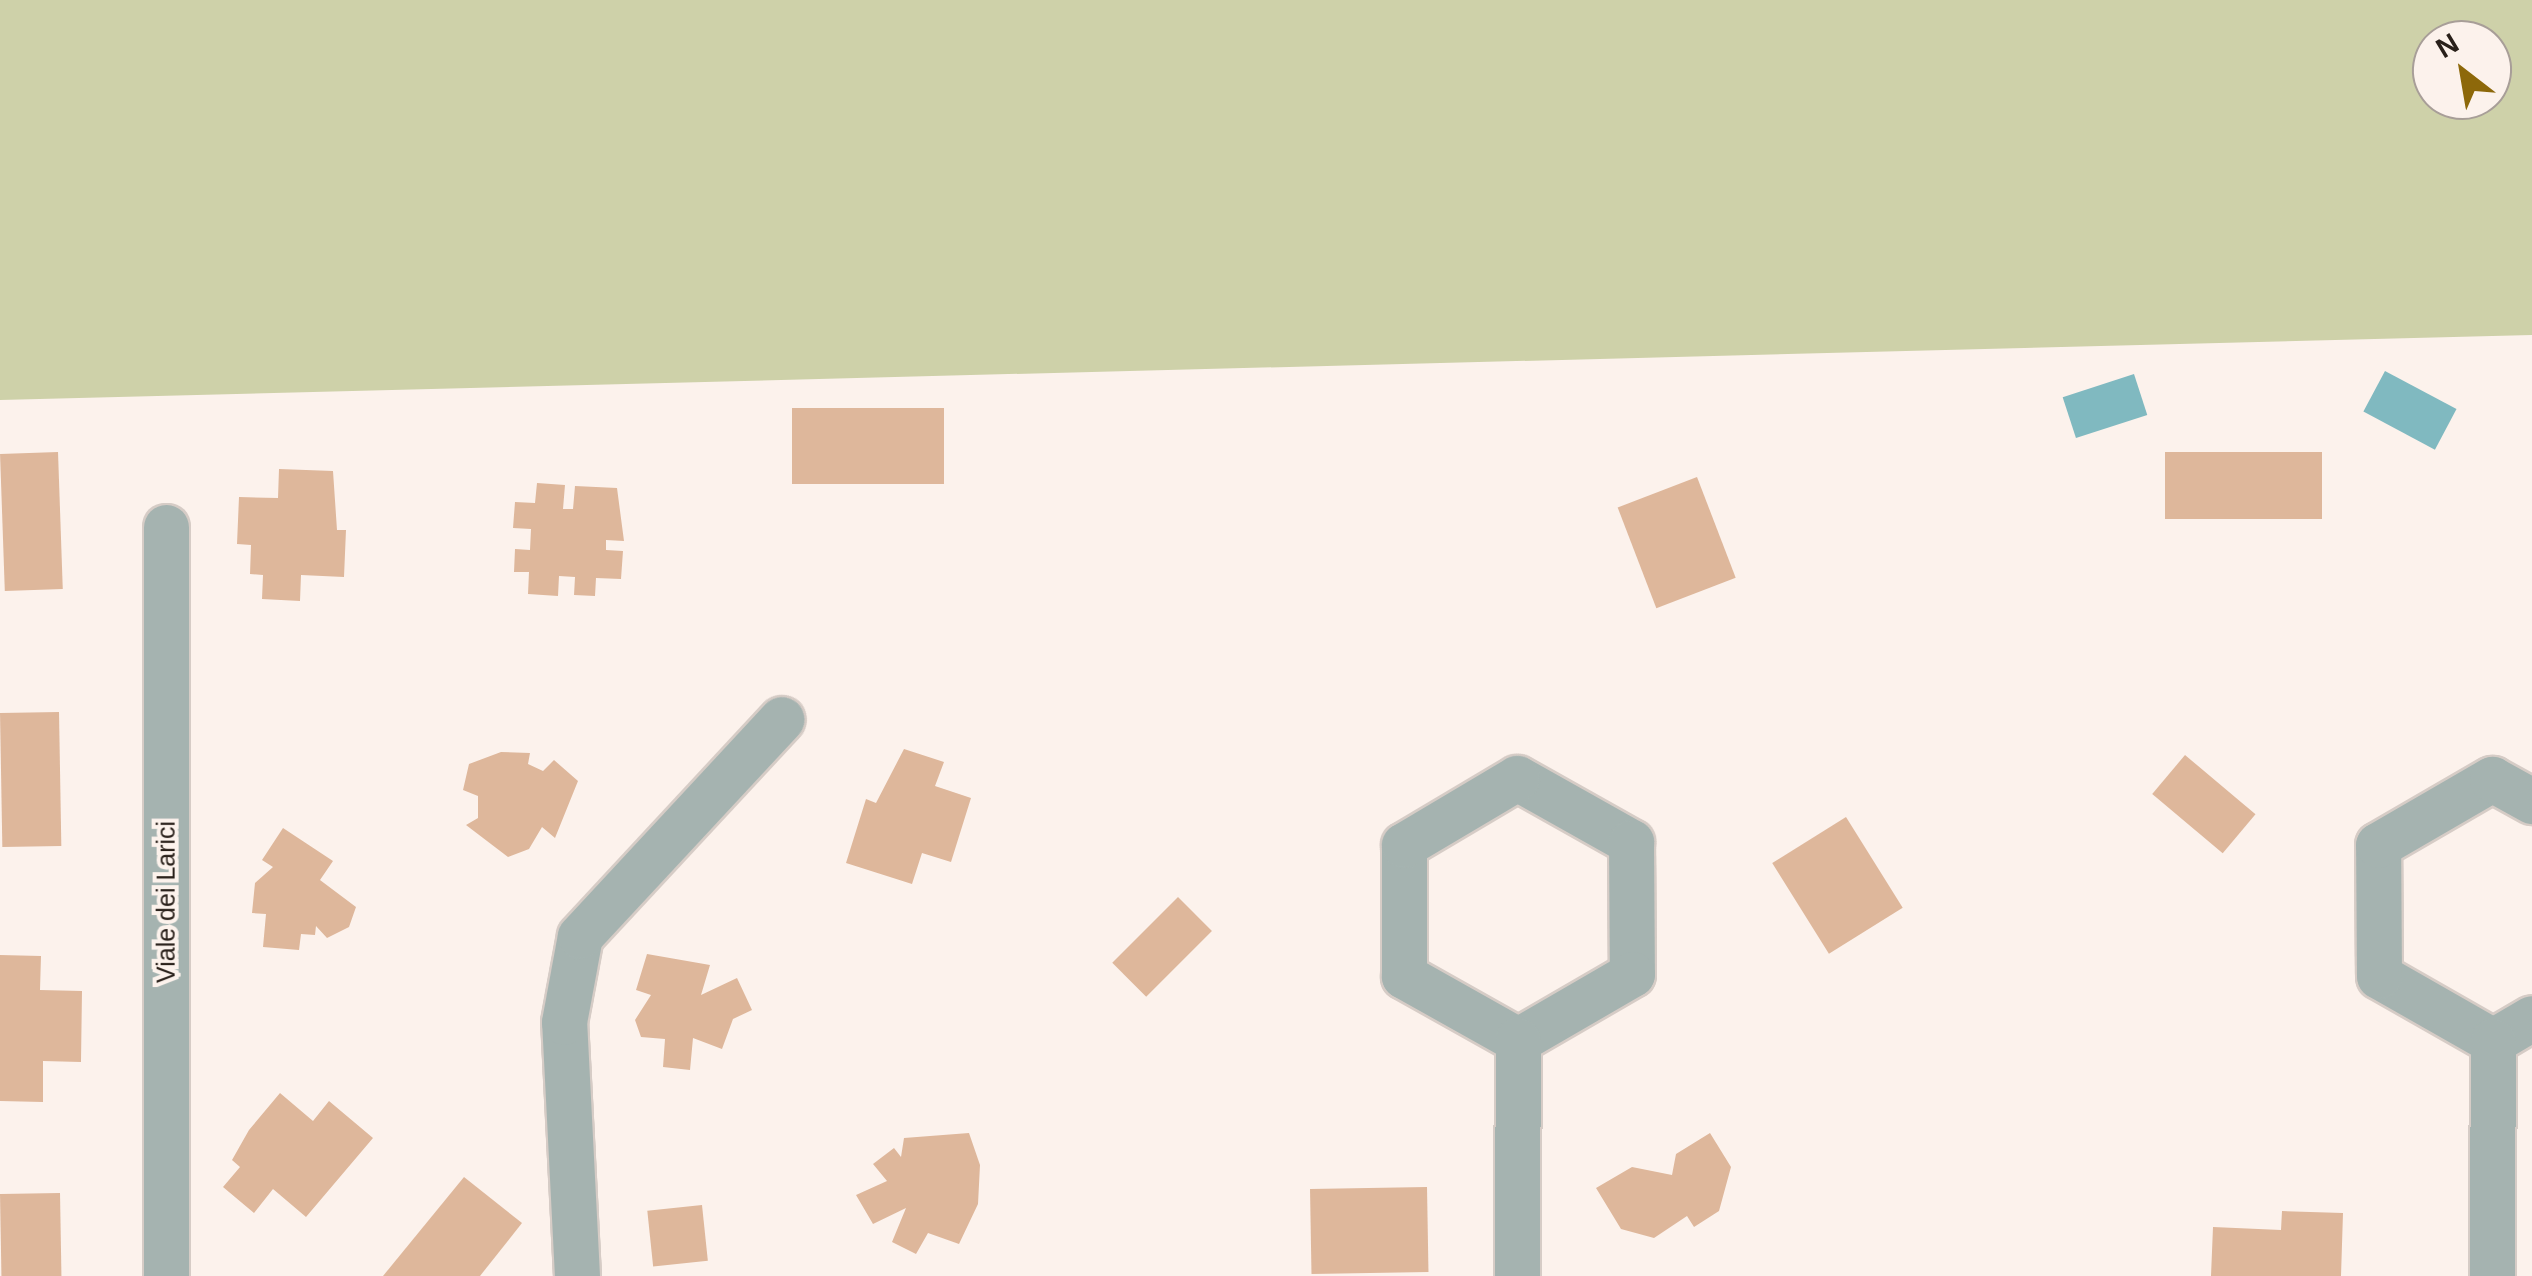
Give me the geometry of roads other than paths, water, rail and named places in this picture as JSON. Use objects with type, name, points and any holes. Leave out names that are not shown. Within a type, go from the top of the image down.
[{"type":"street","name":"Viale dei Larici","points":[[166,527],[166,1276]]},
{"type":"street","points":[[577,1276],[564,1022],[580,936],[782,719]]},
{"type":"street","points":[[1517,778],[1631,842],[1632,955],[1632,974],[1518,1040],[1404,976],[1404,845],[1517,778]]},
{"type":"street","points":[[2493,1041],[2379,976],[2378,846],[2492,779],[2532,802]]},
{"type":"street","points":[[2493,1041],[2532,1018]]},
{"type":"street","points":[[1517,1276],[1518,1040]]},
{"type":"street","points":[[2492,1276],[2493,1041]]},
{"type":"water","points":[[2385,371],[2457,409],[2435,450],[2363,412]]},
{"type":"water","points":[[2134,374],[2147,415],[2076,438],[2063,397]]}]
